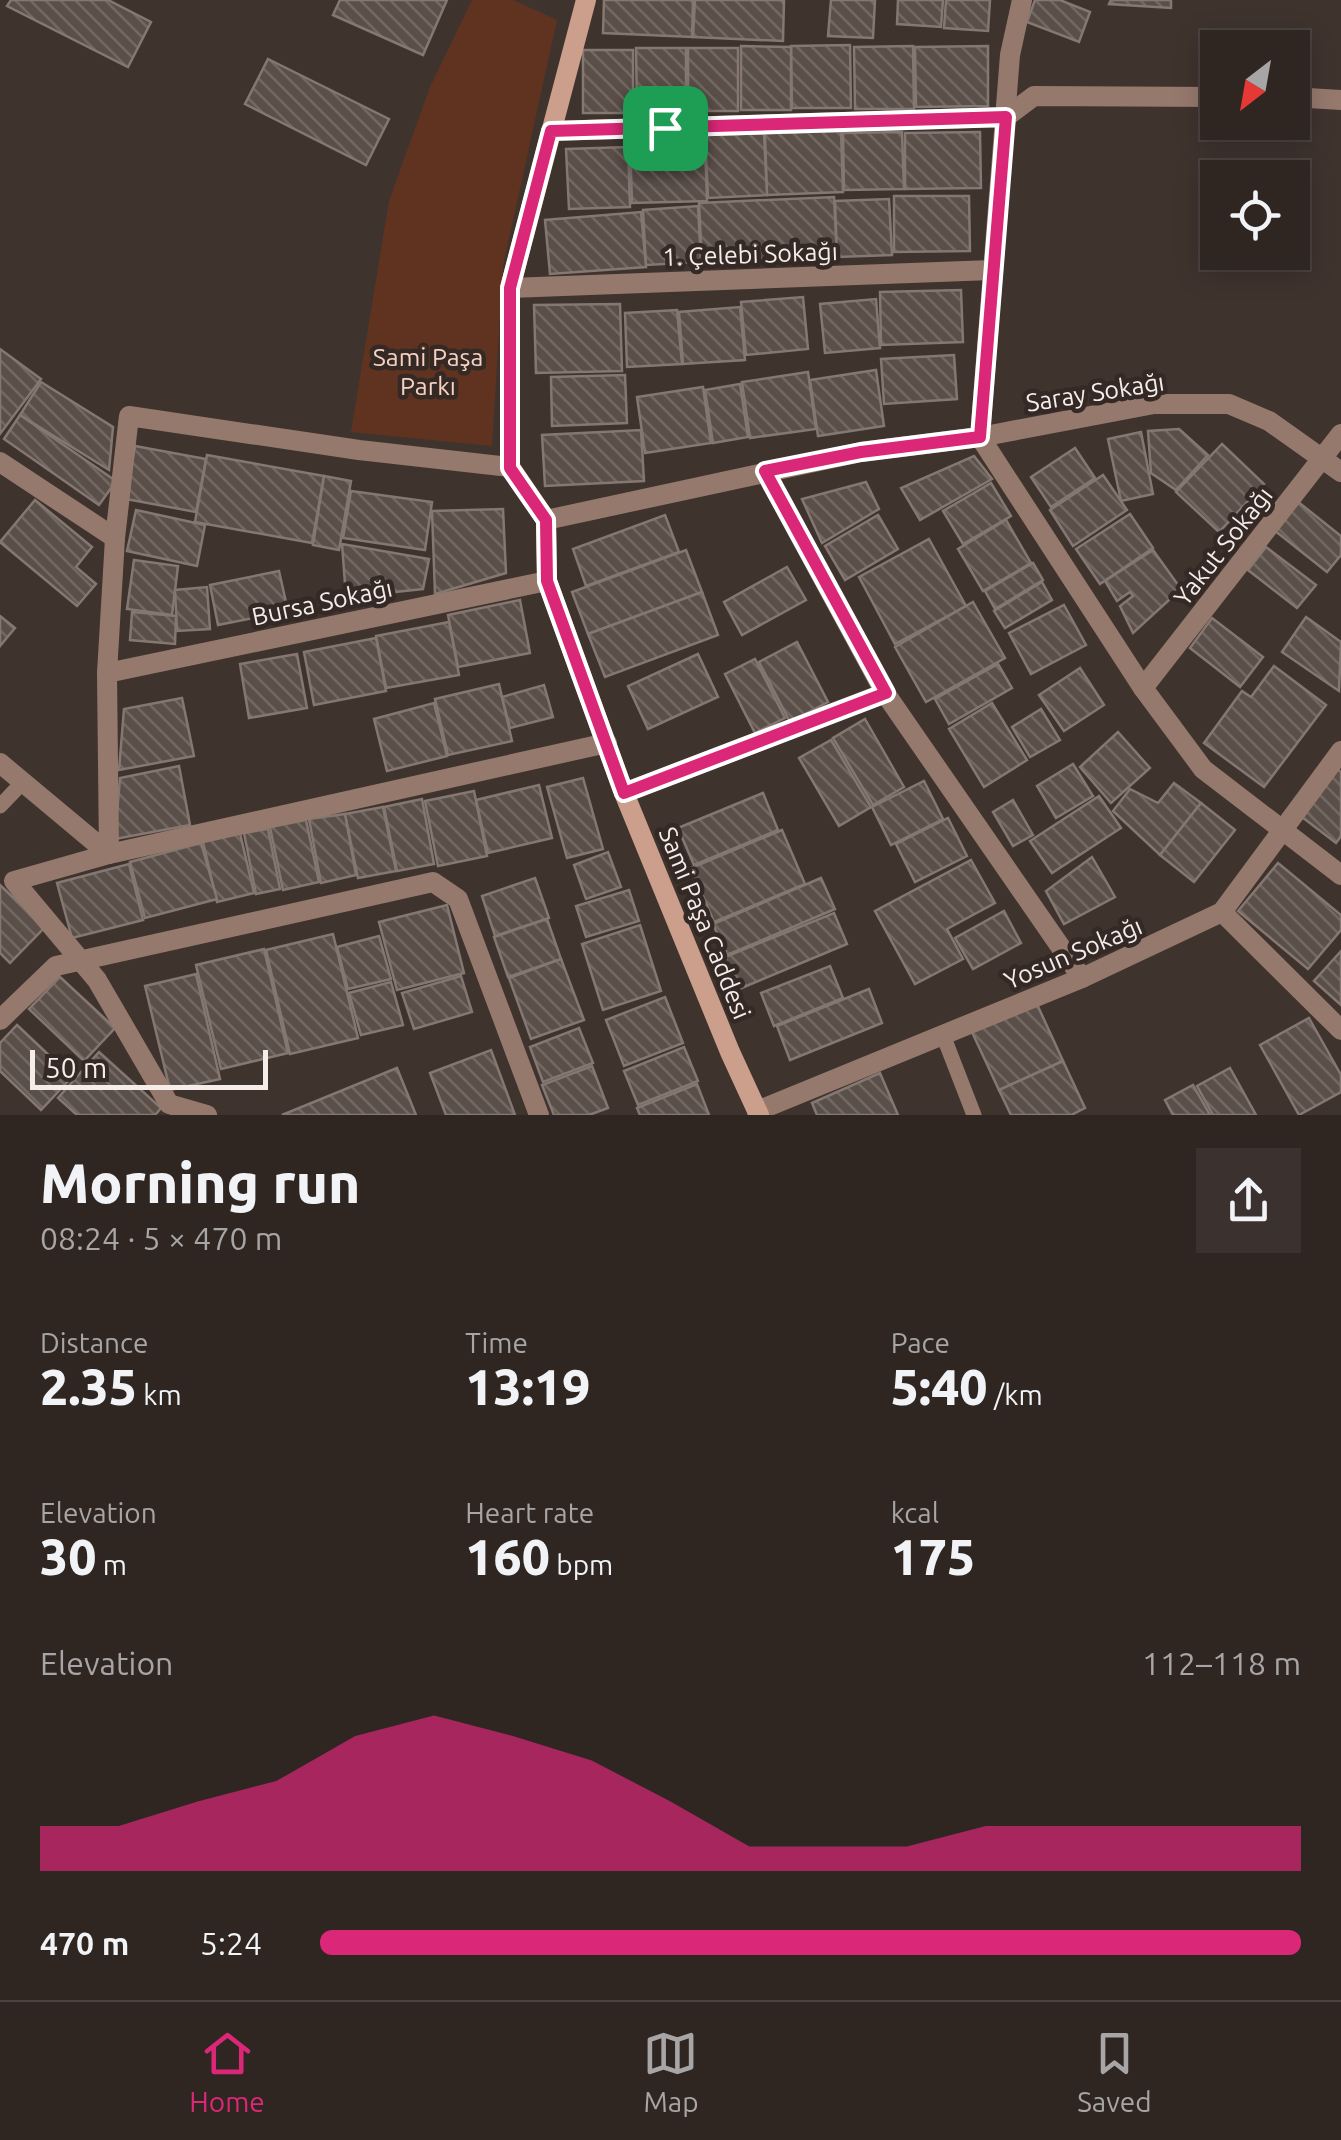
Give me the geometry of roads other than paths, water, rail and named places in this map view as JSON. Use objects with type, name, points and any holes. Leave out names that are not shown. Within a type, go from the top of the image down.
[{"type":"street","points":[[546,520],[510,468],[510,288],[586,0]]},
{"type":"street","points":[[1022,0],[1010,55],[980,437],[1142,688],[1203,769],[1341,875]]},
{"type":"street","points":[[551,131],[1006,117],[1034,96],[1200,97]]},
{"type":"street","points":[[1310,98],[1341,100]]},
{"type":"street","name":"1. Çelebi Sokağı","points":[[510,288],[992,270]]},
{"type":"street","name":"Saray Sokağı","points":[[546,520],[861,452],[980,437],[1154,404],[1228,404],[1269,421],[1332,466]]},
{"type":"street","points":[[108,854],[107,672],[129,416],[510,468]]},
{"type":"street","name":"Yakut Sokağı","points":[[1142,688],[1332,466],[1341,434]]},
{"type":"street","points":[[0,462],[116,538]]},
{"type":"street","points":[[765,471],[886,693],[1082,978]]},
{"type":"street","name":"Sami Paşa Caddesi","points":[[546,520],[547,581],[624,793],[758,1113]]},
{"type":"street","name":"Bursa Sokağı","points":[[107,672],[547,581]]},
{"type":"street","points":[[624,793],[886,693]]},
{"type":"street","points":[[206,1115],[169,1104],[97,980],[14,880],[108,854],[608,743]]},
{"type":"street","name":"Yosun Sokağı","points":[[758,1113],[1082,978],[1222,912],[1341,751]]},
{"type":"street","points":[[0,763],[108,854]]},
{"type":"street","points":[[0,1020],[56,966],[432,882],[458,899],[539,1115]]},
{"type":"street","points":[[1222,912],[1341,1030]]},
{"type":"lane","points":[[0,806],[23,782]]},
{"type":"lane","points":[[942,1035],[974,1115]]},
{"type":"park label","name":"Sami Paşa Parkı","points":[[428,372]]}]
